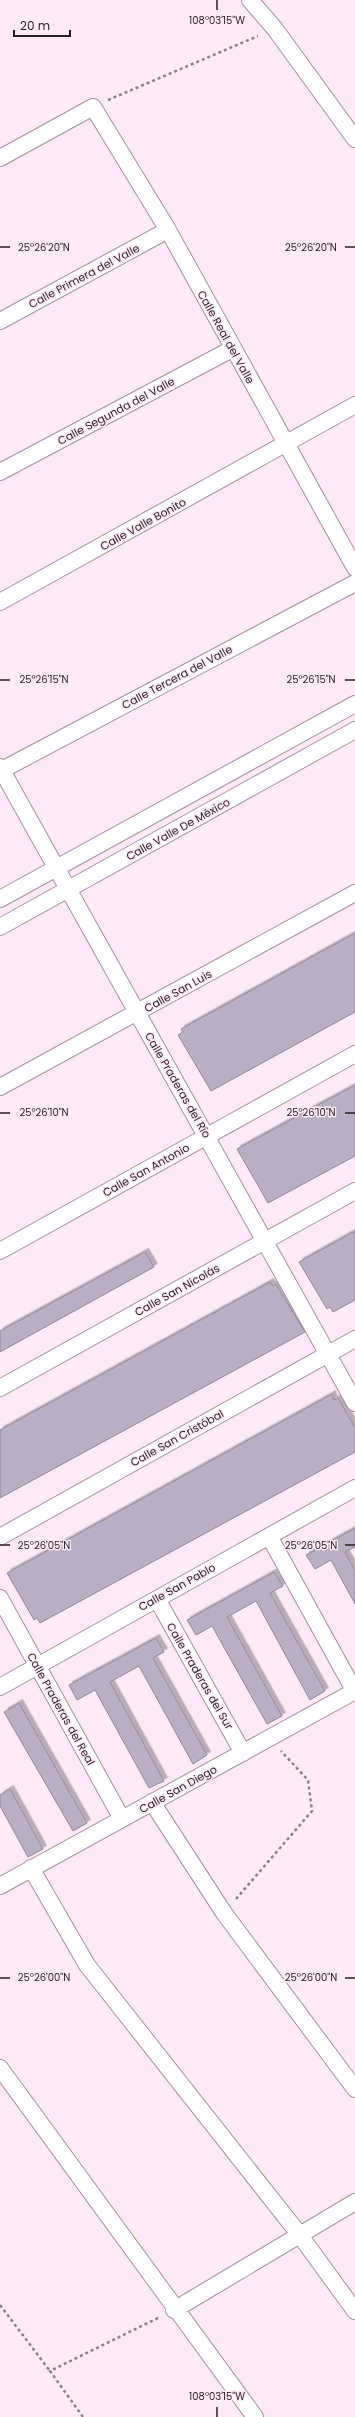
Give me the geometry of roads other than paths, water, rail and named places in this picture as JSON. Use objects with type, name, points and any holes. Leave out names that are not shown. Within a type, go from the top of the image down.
[{"type":"street","points":[[250,0],[275,29],[355,139]]},
{"type":"street","name":"Calle Real del Valle","points":[[0,158],[93,107],[168,230],[232,349],[355,568]]},
{"type":"street","name":"Calle Primera del Valle","points":[[0,321],[168,230]]},
{"type":"street","name":"Calle Segunda del Valle","points":[[0,472],[232,349]]},
{"type":"street","name":"Calle Valle Bonito","points":[[0,602],[286,445],[355,405]]},
{"type":"street","name":"Calle Tercera del Valle","points":[[1,769],[355,583]]},
{"type":"street","points":[[0,899],[355,704]]},
{"type":"street","name":"Calle Valle De México","points":[[0,927],[355,730]]},
{"type":"street","name":"Calle Praderas del Río","points":[[1,769],[266,1241],[355,1403]]},
{"type":"street","name":"Calle San Luis","points":[[0,1087],[355,893]]},
{"type":"street","name":"Calle San Antonio","points":[[0,1251],[355,1054]]},
{"type":"street","name":"Calle San Nicolás","points":[[0,1388],[355,1191]]},
{"type":"street","name":"Calle San Cristóbal","points":[[0,1537],[355,1339]]},
{"type":"street","name":"Calle San Pablo","points":[[0,1686],[355,1488]]},
{"type":"street","points":[[269,1536],[355,1692]]},
{"type":"street","name":"Calle Praderas del Real","points":[[0,1598],[122,1819]]},
{"type":"street","name":"Calle Praderas del Sur","points":[[157,1599],[243,1753]]},
{"type":"street","name":"Calle San Diego","points":[[1,1881],[31,1868],[355,1692]]},
{"type":"street","points":[[152,1802],[224,1913],[355,2090]]},
{"type":"street","points":[[31,1868],[87,1965],[299,2234],[355,2311]]},
{"type":"street","points":[[0,2068],[174,2310],[255,2417]]},
{"type":"street","points":[[174,2310],[299,2234],[355,2202]]}]
